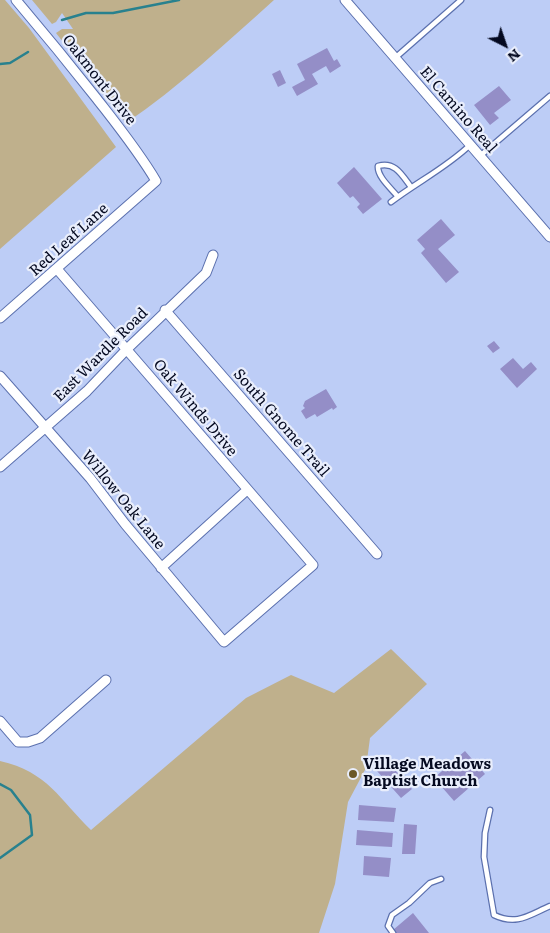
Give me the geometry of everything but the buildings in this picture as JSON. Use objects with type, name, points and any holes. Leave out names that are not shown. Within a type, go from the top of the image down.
[{"type":"street","name":"Oakmont Drive","points":[[16,0],[123,132],[156,181]]},
{"type":"street","name":"El Camino Real","points":[[345,0],[550,237]]},
{"type":"street","name":"Red Leaf Lane","points":[[0,318],[156,181]]},
{"type":"street","name":"East Wardle Road","points":[[0,467],[87,391],[165,310],[206,272],[213,255]]},
{"type":"street","name":"Oak Winds Drive","points":[[57,269],[313,565],[224,642]]},
{"type":"street","name":"South Gnome Trail","points":[[165,310],[377,554]]},
{"type":"street","name":"Willow Oak Lane","points":[[0,376],[90,478],[125,524],[224,642]]},
{"type":"street","points":[[161,568],[247,490]]},
{"type":"street","points":[[0,721],[18,742],[28,742],[40,738],[106,680]]},
{"type":"lane","points":[[395,58],[461,0]]},
{"type":"lane","points":[[480,156],[550,96]]},
{"type":"lane","points":[[391,202],[447,165],[470,145]]},
{"type":"lane","points":[[398,197],[380,175],[378,166],[385,164],[395,168],[411,187]]},
{"type":"lane","points":[[490,810],[484,833],[484,857],[494,915],[505,920],[519,920],[550,906]]},
{"type":"lane","points":[[393,933],[388,926],[392,915],[409,903],[430,883],[441,879]]},
{"type":"shaded area","points":[[0,0],[5,0],[29,28],[116,147],[0,249]]},
{"type":"shaded area","points":[[32,0],[274,0],[183,80],[126,123],[56,33],[62,29],[73,29],[62,13],[56,22],[52,24]]},
{"type":"shaded area","points":[[391,649],[427,684],[370,738],[366,768],[348,802],[335,884],[319,933],[0,933],[0,761],[30,772],[41,779],[61,797],[91,830],[246,698],[291,675],[334,693]]},
{"type":"waterway","points":[[62,20],[86,13],[113,13],[179,0]]},
{"type":"waterway","points":[[0,64],[10,63],[28,52]]},
{"type":"waterway","points":[[0,784],[11,790],[30,815],[32,835],[0,858]]},
{"type":"place","name":"Village Meadows Baptist Church","points":[[353,774]]}]
